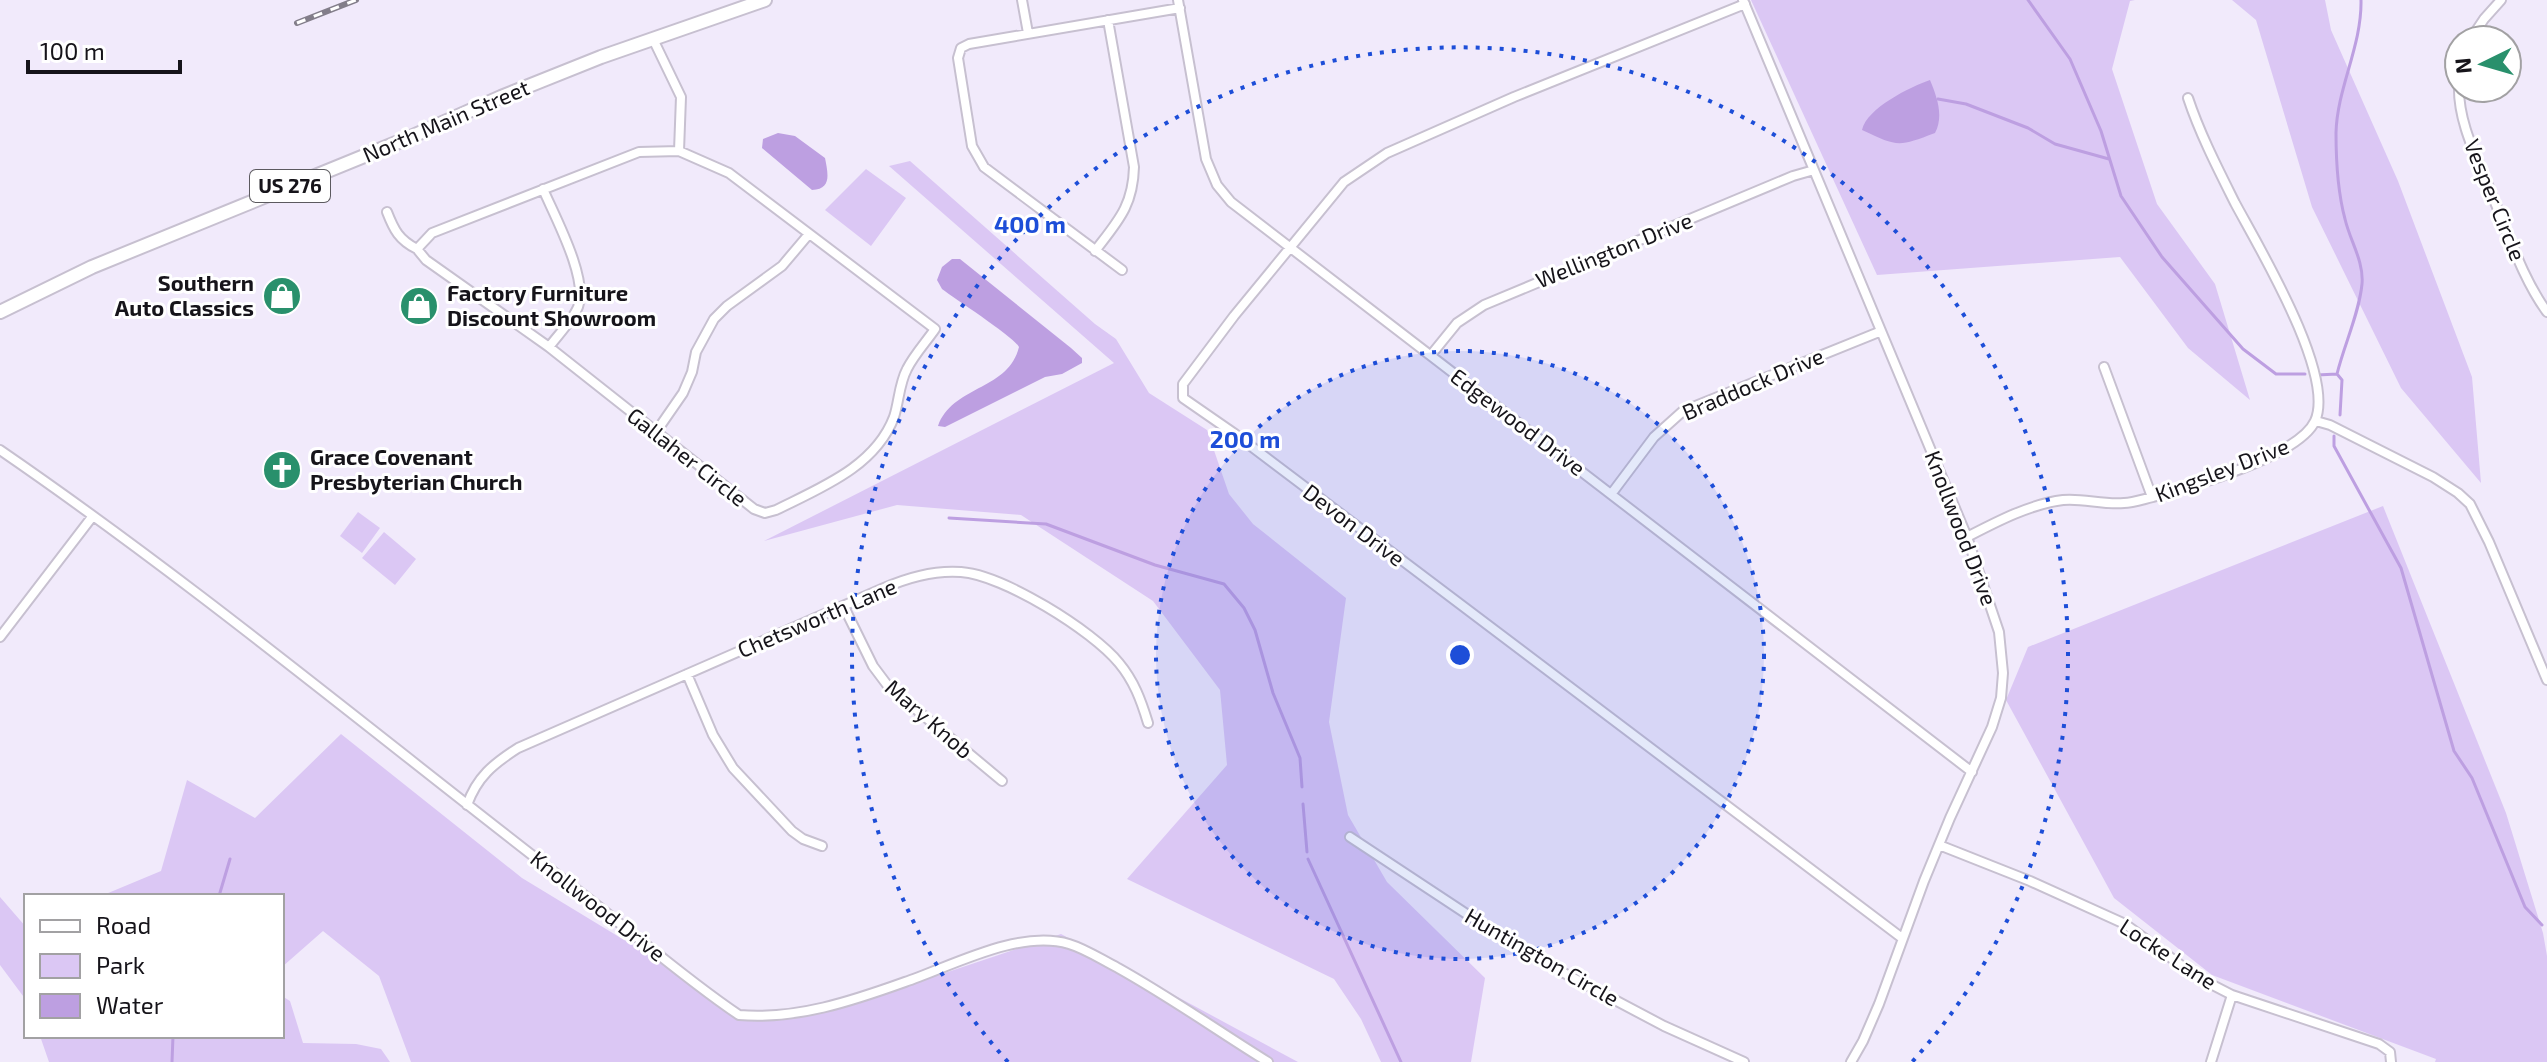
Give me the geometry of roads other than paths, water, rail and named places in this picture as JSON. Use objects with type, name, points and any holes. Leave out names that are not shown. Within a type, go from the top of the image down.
[{"type":"main road","name":"North Main Street","points":[[0,312],[106,261],[501,97],[765,0]]},
{"type":"street","points":[[1022,0],[1028,33]]},
{"type":"street","points":[[2481,24],[2501,0]]},
{"type":"street","name":"Knollwood Drive","points":[[1744,2],[1967,537],[1999,632],[2003,673],[2001,698],[1992,727],[1939,845],[1863,1041],[1851,1062]]},
{"type":"street","name":"Devon Drive","points":[[1744,2],[1514,97],[1373,160],[1331,195],[1181,389],[1183,398],[1235,434],[1902,938]]},
{"type":"street","points":[[1122,270],[984,167],[972,146],[958,58],[961,48],[969,44],[1108,20],[1179,4]]},
{"type":"street","name":"Edgewood Drive","points":[[1179,4],[1203,147],[1211,173],[1231,202],[1972,772]]},
{"type":"street","points":[[1095,251],[1121,217],[1131,200],[1134,185],[1134,167],[1108,20]]},
{"type":"street","points":[[653,39],[681,97],[679,151]]},
{"type":"street","points":[[2188,98],[2221,174],[2277,280],[2298,328],[2318,389],[2316,421],[2433,477],[2470,504],[2547,680]]},
{"type":"street","name":"Vesper Circle","points":[[2460,104],[2468,135],[2521,266],[2547,312]]},
{"type":"street","name":"Gallaher Circle","points":[[679,151],[729,173],[935,329],[906,370],[894,418],[882,438],[850,471],[776,510],[765,513],[754,509],[549,347],[426,260],[417,249],[432,233],[543,189],[639,152],[679,151]]},
{"type":"street","name":"Wellington Drive","points":[[1431,355],[1457,323],[1484,305],[1814,170]]},
{"type":"street","points":[[543,189],[565,240],[580,297],[577,308],[549,347]]},
{"type":"street","points":[[387,212],[396,233],[417,249]]},
{"type":"street","points":[[656,432],[683,393],[696,352],[714,319],[782,266],[809,234]]},
{"type":"street","name":"Braddock Drive","points":[[1612,493],[1654,437],[1683,411],[1879,332]]},
{"type":"street","points":[[2104,367],[2152,497]]},
{"type":"street","name":"Kingsley Drive","points":[[1967,537],[2012,516],[2053,502],[2126,503],[2152,497],[2281,452],[2301,439],[2316,421]]},
{"type":"street","name":"Knollwood Drive","points":[[0,450],[115,531],[251,634],[739,1015],[793,1015],[902,983],[1002,947],[1028,942],[1058,942],[1083,949],[1135,978],[1268,1062]]},
{"type":"street","points":[[0,637],[92,517]]},
{"type":"street","name":"Chetsworth Lane","points":[[467,805],[473,787],[500,760],[518,748],[884,588],[922,575],[961,572],[994,579],[1034,600],[1115,658],[1139,693],[1148,723]]},
{"type":"street","name":"Mary Knob","points":[[844,607],[873,666],[888,686],[1002,781]]},
{"type":"street","points":[[687,674],[713,735],[733,768],[792,831],[822,846]]},
{"type":"street","name":"Huntington Circle","points":[[1350,837],[1509,942],[1677,1033],[1744,1062]]},
{"type":"street","name":"Locke Lane","points":[[1939,845],[2078,901],[2125,924],[2197,977],[2232,995],[2379,1044],[2390,1052],[2391,1062]]},
{"type":"street","points":[[2211,1062],[2232,995]]},
{"type":"water","points":[[1930,80],[1939,113],[1935,133],[1898,143],[1862,130],[1880,106]]},
{"type":"water","points":[[778,133],[795,136],[825,158],[827,175],[823,187],[812,190],[762,148],[763,139]]},
{"type":"water","points":[[952,259],[960,259],[1071,348],[1082,358],[1082,363],[1062,374],[1045,377],[945,427],[938,426],[945,413],[955,403],[1004,372],[1019,347],[942,289],[937,280],[942,267]]},
{"type":"waterway","points":[[2028,0],[2070,59],[2101,131],[2121,196],[2162,257],[2243,349],[2276,374],[2305,374]]},
{"type":"waterway","points":[[2340,415],[2342,380],[2337,374],[2358,307],[2362,276],[2341,198],[2336,133],[2340,100],[2358,34],[2361,0]]},
{"type":"waterway","points":[[1938,99],[1966,104],[2028,128],[2055,144],[2109,159]]},
{"type":"waterway","points":[[2317,375],[2337,374]]},
{"type":"waterway","points":[[2334,436],[2334,446],[2401,568],[2454,751],[2472,778],[2525,907],[2542,925]]},
{"type":"waterway","points":[[949,518],[1046,524],[1155,565],[1224,584],[1244,608],[1255,630],[1273,693],[1300,758],[1302,787]]},
{"type":"waterway","points":[[1303,804],[1307,852]]},
{"type":"waterway","points":[[220,894],[230,859]]},
{"type":"waterway","points":[[1308,859],[1401,1062]]},
{"type":"waterway","points":[[172,1062],[173,1038]]},
{"type":"railway","points":[[297,23],[356,0]]},
{"type":"place","name":"Southern Auto Classics","points":[[282,296]]},
{"type":"place","name":"Factory Furniture Discount Showroom","points":[[419,306]]},
{"type":"place","name":"Grace Covenant Presbyterian Church","points":[[282,470]]}]
